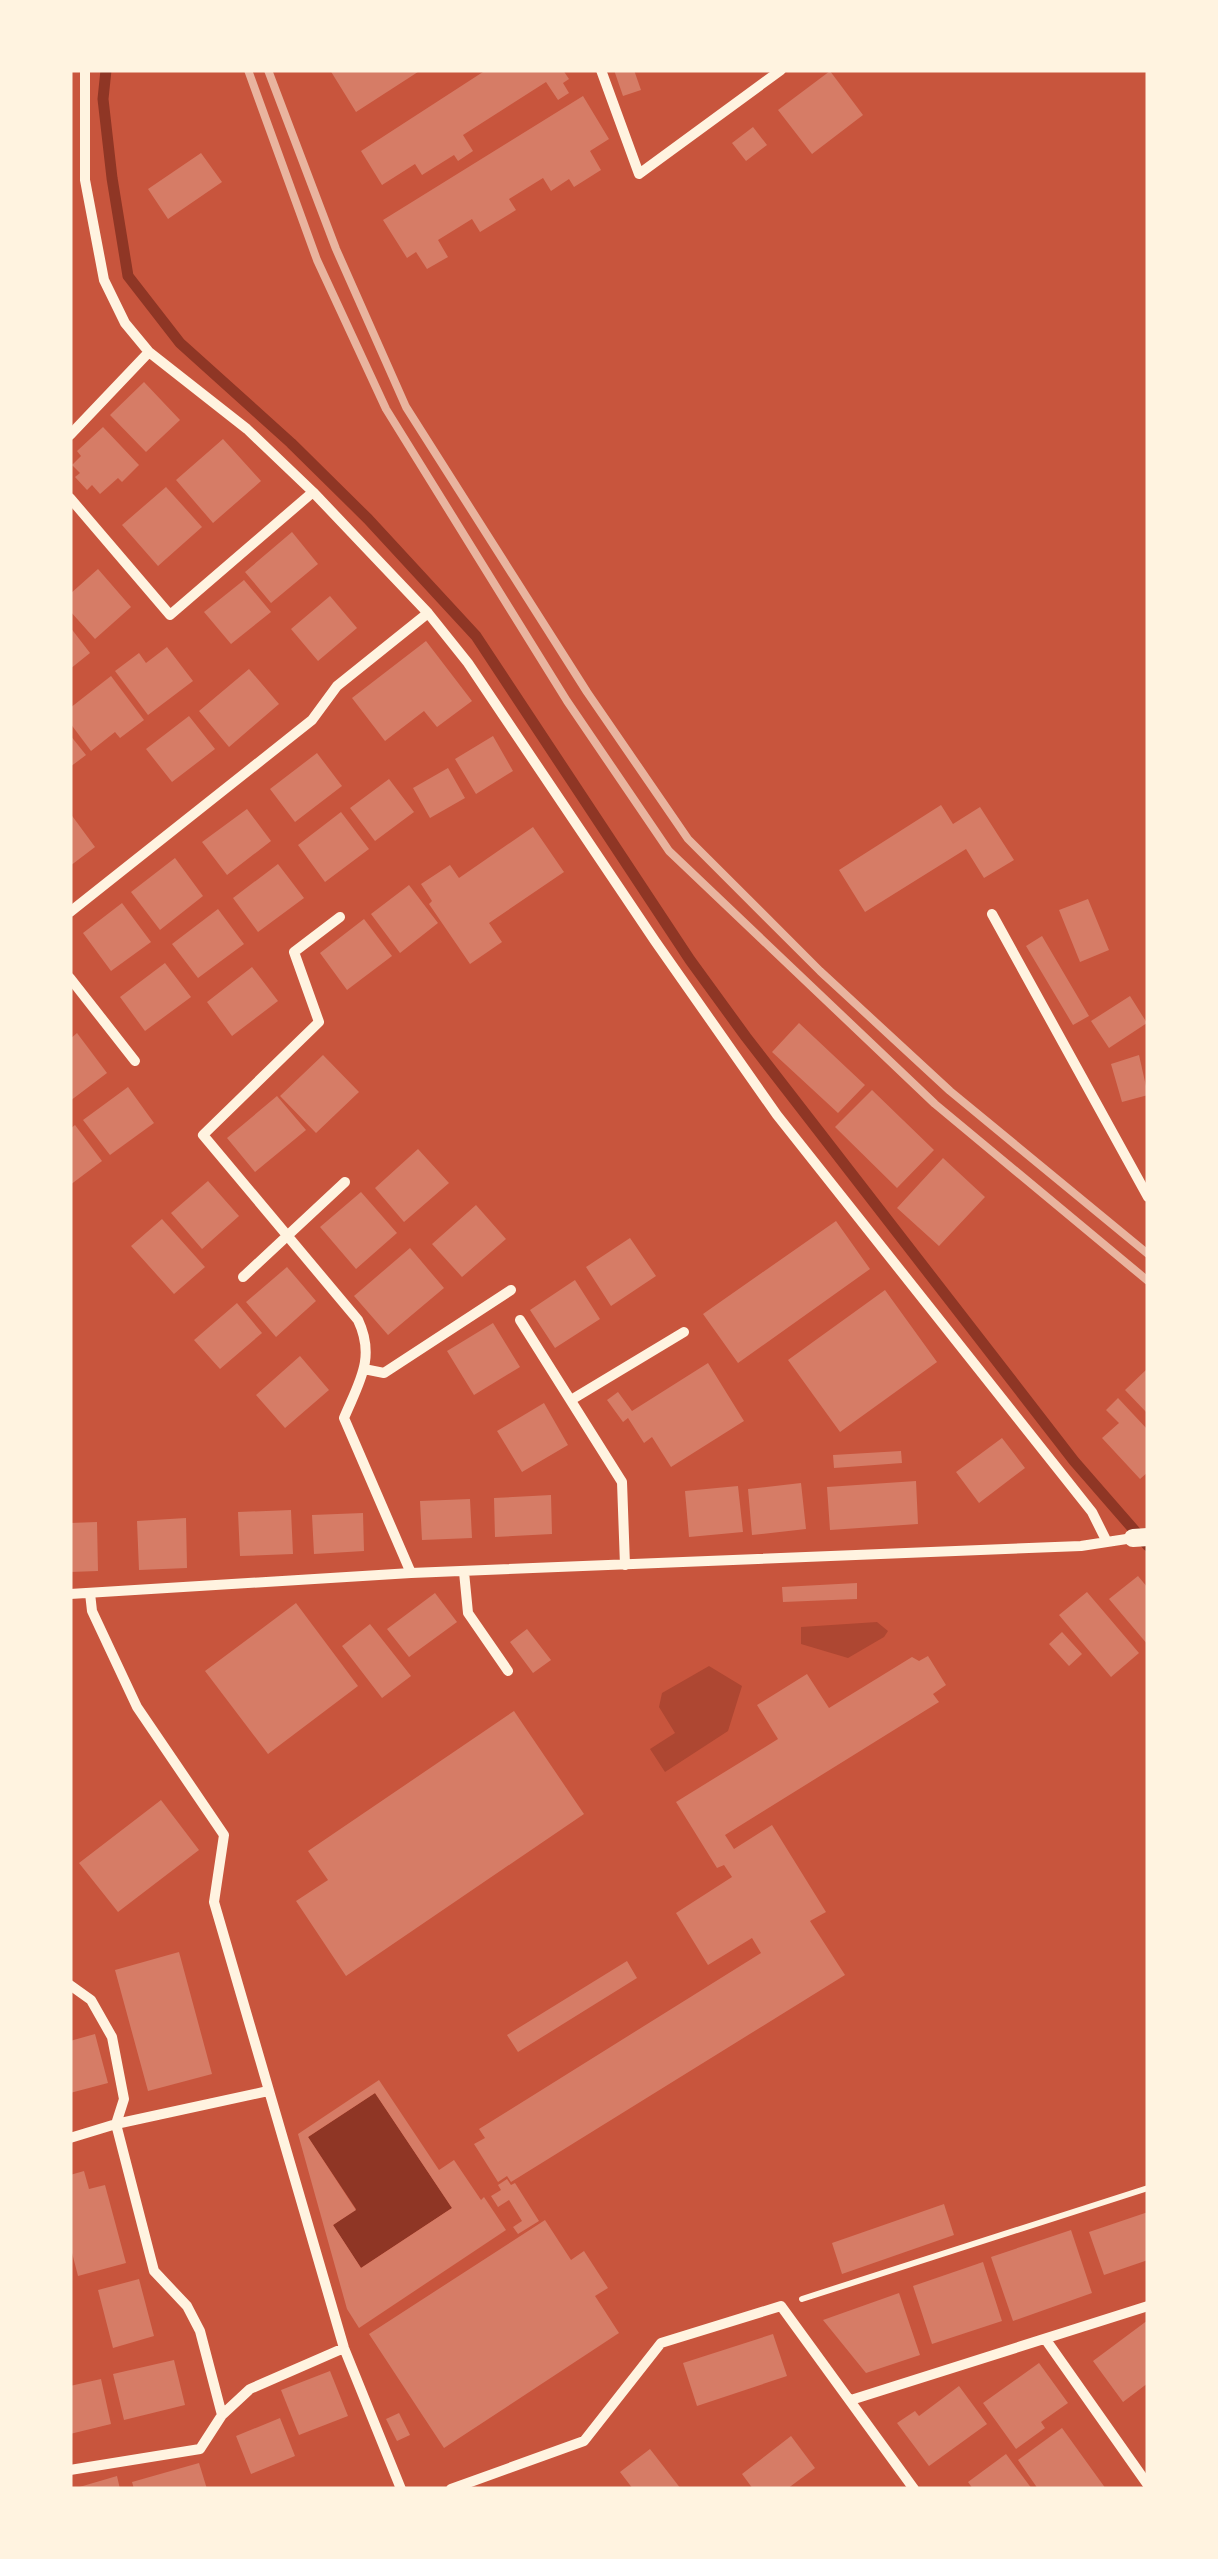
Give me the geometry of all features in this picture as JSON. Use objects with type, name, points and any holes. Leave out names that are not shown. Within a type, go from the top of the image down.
[{"type":"street","points":[[86,70],[85,180],[104,280],[125,323],[148,352],[248,429],[428,613],[468,663],[777,1114],[1092,1512],[1107,1542]]},
{"type":"street","points":[[601,70],[639,174],[780,70]]},
{"type":"street","points":[[70,435],[148,352]]},
{"type":"street","points":[[70,498],[170,614],[313,492]]},
{"type":"street","points":[[70,912],[312,720],[337,686],[428,613]]},
{"type":"street","points":[[992,914],[1148,1197]]},
{"type":"street","points":[[340,917],[294,952],[319,1022],[203,1135],[358,1320],[368,1341],[364,1370],[344,1418],[411,1574]]},
{"type":"street","points":[[70,978],[135,1061]]},
{"type":"street","points":[[243,1276],[344,1182]]},
{"type":"street","points":[[364,1370],[384,1373],[511,1290]]},
{"type":"street","points":[[520,1320],[622,1482],[625,1564]]},
{"type":"street","points":[[571,1400],[684,1332]]},
{"type":"street","points":[[70,1594],[411,1574],[1080,1546],[1141,1538]]},
{"type":"street","points":[[464,1572],[468,1614],[508,1670]]},
{"type":"street","points":[[90,1593],[92,1611],[137,1707],[224,1836],[214,1902],[344,2348],[401,2489]]},
{"type":"street","points":[[70,1985],[91,2000],[112,2037],[124,2099],[116,2124],[154,2271],[187,2306],[200,2331],[222,2414]]},
{"type":"street","points":[[70,2138],[268,2091]]},
{"type":"street","points":[[451,2489],[584,2441],[662,2343],[782,2306],[914,2489]]},
{"type":"street","points":[[851,2400],[1148,2306]]},
{"type":"street","points":[[1046,2340],[1148,2484]]},
{"type":"street","points":[[70,2470],[200,2448],[222,2414],[250,2389],[344,2348]]},
{"type":"path","points":[[782,2306],[1148,2188]]},
{"type":"shaded area","points":[[877,1622],[888,1631],[884,1637],[848,1658],[801,1644],[801,1627]]},
{"type":"shaded area","points":[[709,1666],[742,1686],[728,1731],[665,1772],[650,1749],[675,1733],[659,1707],[662,1693]]},
{"type":"shaded area","points":[[375,2093],[452,2208],[361,2268],[333,2225],[356,2209],[308,2137]]},
{"type":"building","points":[[330,70],[421,70],[356,112]]},
{"type":"building","points":[[486,70],[563,70],[569,79],[563,83],[569,93],[558,100],[546,82],[463,135],[473,151],[458,161],[454,155],[422,175],[415,164],[382,185],[361,151]]},
{"type":"building","points":[[614,70],[634,70],[641,90],[623,96]]},
{"type":"building","points":[[830,71],[863,115],[812,154],[778,110]]},
{"type":"building","points":[[583,96],[609,139],[590,151],[601,170],[574,187],[569,179],[551,191],[543,178],[509,199],[516,210],[480,232],[472,219],[438,240],[448,257],[427,269],[416,252],[407,258],[383,220]]},
{"type":"building","points":[[753,127],[767,145],[746,161],[732,143]]},
{"type":"building","points":[[201,153],[222,182],[168,219],[148,189]]},
{"type":"building","points":[[144,382],[180,420],[146,452],[110,415]]},
{"type":"building","points":[[103,427],[139,465],[122,482],[118,478],[100,494],[92,485],[87,490],[75,477],[80,473],[72,465],[81,456],[77,451]]},
{"type":"building","points":[[223,439],[261,481],[213,523],[176,480]]},
{"type":"building","points":[[166,487],[202,527],[158,566],[122,525]]},
{"type":"building","points":[[292,532],[318,564],[271,603],[245,572]]},
{"type":"building","points":[[98,569],[131,607],[95,639],[70,611],[70,594]]},
{"type":"building","points":[[244,580],[271,612],[231,644],[204,612]]},
{"type":"building","points":[[330,596],[357,628],[318,661],[291,629]]},
{"type":"building","points":[[70,627],[90,653],[70,669]]},
{"type":"building","points":[[426,641],[472,701],[437,727],[424,711],[385,741],[352,698]]},
{"type":"building","points":[[167,647],[193,681],[148,715],[115,671],[139,653],[146,663]]},
{"type":"building","points":[[249,669],[279,704],[229,747],[199,711]]},
{"type":"building","points":[[111,676],[144,720],[120,738],[115,732],[91,751],[70,723],[70,708]]},
{"type":"building","points":[[189,716],[215,749],[172,782],[146,749]]},
{"type":"building","points":[[70,735],[86,755],[70,767]]},
{"type":"building","points":[[493,736],[513,771],[476,794],[455,759]]},
{"type":"building","points":[[317,753],[342,786],[295,822],[270,789]]},
{"type":"building","points":[[448,768],[465,798],[430,818],[413,788]]},
{"type":"building","points":[[389,779],[414,812],[375,841],[350,808]]},
{"type":"building","points":[[941,805],[953,824],[980,807],[1014,860],[984,878],[966,849],[865,912],[839,870]]},
{"type":"building","points":[[247,809],[271,841],[227,875],[202,842]]},
{"type":"building","points":[[341,812],[369,849],[325,882],[298,845]]},
{"type":"building","points":[[70,813],[95,847],[70,866]]},
{"type":"building","points":[[533,827],[564,872],[489,923],[502,942],[470,964],[429,904],[432,901],[421,884],[450,865],[459,878]]},
{"type":"building","points":[[175,858],[203,896],[160,930],[131,892]]},
{"type":"building","points":[[278,864],[304,898],[258,932],[233,898]]},
{"type":"building","points":[[409,885],[438,923],[400,953],[371,914]]},
{"type":"building","points":[[1088,899],[1109,950],[1080,962],[1059,910]]},
{"type":"building","points":[[122,903],[151,942],[111,971],[83,933]]},
{"type":"building","points":[[218,909],[244,944],[198,978],[172,944]]},
{"type":"building","points":[[364,919],[392,956],[347,990],[320,953]]},
{"type":"building","points":[[1042,936],[1089,1016],[1073,1025],[1026,946]]},
{"type":"building","points":[[165,963],[191,997],[145,1031],[120,997]]},
{"type":"building","points":[[252,967],[278,1001],[232,1036],[207,1002]]},
{"type":"building","points":[[1130,996],[1147,1023],[1109,1048],[1091,1021]]},
{"type":"building","points":[[799,1023],[865,1085],[838,1113],[772,1052]]},
{"type":"building","points":[[77,1033],[107,1073],[70,1101],[70,1039]]},
{"type":"building","points":[[323,1055],[359,1092],[316,1133],[280,1096]]},
{"type":"building","points":[[1139,1055],[1148,1095],[1122,1102],[1111,1064]]},
{"type":"building","points":[[128,1087],[154,1123],[110,1155],[83,1120]]},
{"type":"building","points":[[872,1090],[934,1150],[897,1188],[835,1127]]},
{"type":"building","points":[[277,1096],[306,1130],[255,1172],[227,1138]]},
{"type":"building","points":[[75,1125],[102,1161],[70,1185],[70,1129]]},
{"type":"building","points":[[418,1149],[449,1183],[404,1222],[375,1188]]},
{"type":"building","points":[[943,1158],[985,1197],[939,1246],[897,1208]]},
{"type":"building","points":[[208,1181],[239,1216],[202,1249],[171,1213]]},
{"type":"building","points":[[361,1192],[397,1233],[356,1269],[320,1227]]},
{"type":"building","points":[[476,1205],[506,1239],[462,1277],[432,1244]]},
{"type":"building","points":[[162,1219],[205,1267],[174,1294],[131,1246]]},
{"type":"building","points":[[836,1221],[870,1269],[738,1363],[703,1314]]},
{"type":"building","points":[[630,1238],[656,1276],[611,1306],[586,1267]]},
{"type":"building","points":[[410,1248],[444,1288],[388,1335],[354,1296]]},
{"type":"building","points":[[287,1267],[316,1301],[276,1337],[246,1302]]},
{"type":"building","points":[[575,1280],[600,1319],[555,1348],[530,1310]]},
{"type":"building","points":[[885,1290],[937,1362],[840,1432],[788,1360]]},
{"type":"building","points":[[237,1303],[262,1333],[220,1369],[194,1340]]},
{"type":"building","points":[[493,1323],[520,1367],[474,1395],[447,1351]]},
{"type":"building","points":[[300,1356],[329,1390],[285,1428],[256,1395]]},
{"type":"building","points":[[708,1363],[744,1421],[671,1467],[652,1437],[644,1443],[628,1418],[623,1422],[607,1400],[618,1392],[632,1411]]},
{"type":"building","points":[[1148,1368],[1148,1414],[1125,1390]]},
{"type":"building","points":[[1118,1398],[1148,1430],[1148,1472],[1140,1479],[1102,1438],[1119,1423],[1106,1410]]},
{"type":"building","points":[[544,1403],[568,1445],[522,1472],[497,1431]]},
{"type":"building","points":[[1002,1438],[1025,1468],[979,1503],[956,1472]]},
{"type":"building","points":[[901,1451],[902,1463],[834,1468],[833,1455]]},
{"type":"building","points":[[916,1481],[918,1524],[830,1530],[827,1487]]},
{"type":"building","points":[[801,1483],[806,1529],[752,1535],[748,1489]]},
{"type":"building","points":[[738,1486],[743,1532],[689,1537],[685,1491]]},
{"type":"building","points":[[551,1495],[552,1534],[495,1537],[494,1498]]},
{"type":"building","points":[[470,1499],[472,1538],[422,1540],[420,1501]]},
{"type":"building","points":[[291,1510],[293,1554],[240,1556],[238,1512]]},
{"type":"building","points":[[363,1513],[364,1551],[314,1554],[312,1515]]},
{"type":"building","points":[[186,1518],[187,1568],[139,1570],[137,1521]]},
{"type":"building","points":[[97,1522],[98,1571],[70,1572],[70,1523]]},
{"type":"building","points":[[1138,1576],[1148,1588],[1148,1645],[1109,1599]]},
{"type":"building","points":[[857,1583],[857,1599],[783,1602],[782,1587]]},
{"type":"building","points":[[1087,1592],[1139,1653],[1111,1677],[1059,1615]]},
{"type":"building","points":[[435,1593],[457,1622],[409,1657],[387,1629]]},
{"type":"building","points":[[296,1603],[358,1686],[268,1754],[205,1671]]},
{"type":"building","points":[[370,1624],[411,1676],[382,1698],[342,1646]]},
{"type":"building","points":[[527,1629],[551,1660],[533,1673],[510,1642]]},
{"type":"building","points":[[1062,1632],[1082,1654],[1069,1666],[1049,1644]]},
{"type":"building","points":[[928,1656],[946,1685],[933,1694],[939,1702],[725,1835],[734,1849],[772,1825],[826,1912],[810,1921],[845,1975],[511,2182],[507,2176],[498,2182],[474,2144],[485,2138],[479,2129],[761,1953],[752,1938],[708,1965],[676,1913],[732,1877],[724,1865],[717,1868],[676,1802],[778,1739],[757,1705],[807,1674],[829,1708],[912,1657],[919,1661]]},
{"type":"building","points":[[514,1711],[584,1814],[346,1976],[296,1901],[328,1880],[308,1851]]},
{"type":"building","points":[[161,1800],[199,1850],[118,1912],[79,1863]]},
{"type":"building","points":[[179,1952],[212,2074],[148,2091],[115,1970]]},
{"type":"building","points":[[627,1961],[637,1978],[518,2052],[507,2035]]},
{"type":"building","points":[[95,2034],[108,2083],[70,2093],[70,2041]]},
{"type":"building","points":[[379,2080],[439,2170],[454,2160],[506,2230],[359,2328],[347,2309],[298,2134]],"holes":[[[375,2093],[452,2208],[361,2268],[333,2225],[356,2210],[308,2137]]]},
{"type":"building","points":[[84,2171],[89,2189],[105,2185],[126,2263],[78,2276],[70,2245],[70,2175]]},
{"type":"building","points":[[507,2179],[511,2185],[515,2183],[539,2221],[518,2234],[513,2227],[522,2221],[509,2200],[498,2207],[491,2196],[501,2190],[498,2185]]},
{"type":"building","points":[[944,2204],[954,2235],[842,2274],[832,2243]]},
{"type":"building","points":[[1148,2212],[1148,2260],[1104,2275],[1089,2232]]},
{"type":"building","points":[[545,2220],[571,2260],[584,2251],[608,2288],[595,2296],[619,2333],[444,2448],[369,2334]]},
{"type":"building","points":[[1071,2230],[1092,2293],[1013,2321],[991,2257]]},
{"type":"building","points":[[983,2262],[1002,2321],[932,2344],[913,2286]]},
{"type":"building","points":[[139,2279],[154,2336],[113,2348],[98,2290]]},
{"type":"building","points":[[899,2293],[920,2355],[866,2373],[823,2320]]},
{"type":"building","points":[[1148,2320],[1148,2383],[1123,2402],[1093,2361]]},
{"type":"building","points":[[773,2334],[787,2376],[697,2406],[683,2363]]},
{"type":"building","points":[[174,2360],[185,2405],[124,2420],[113,2374]]},
{"type":"building","points":[[1039,2363],[1068,2403],[1041,2422],[1045,2428],[1016,2449],[983,2403]]},
{"type":"building","points":[[330,2371],[348,2416],[299,2435],[281,2390]]},
{"type":"building","points":[[101,2379],[111,2424],[70,2434],[70,2386]]},
{"type":"building","points":[[959,2386],[987,2424],[929,2466],[897,2423],[915,2411],[919,2416]]},
{"type":"building","points":[[399,2413],[410,2435],[397,2441],[386,2419]]},
{"type":"building","points":[[280,2418],[295,2456],[251,2474],[236,2436]]},
{"type":"building","points":[[1062,2428],[1106,2489],[1038,2489],[1018,2460]]},
{"type":"building","points":[[791,2436],[815,2468],[787,2489],[753,2489],[742,2474]]},
{"type":"building","points":[[650,2449],[681,2489],[633,2489],[620,2472]]},
{"type":"building","points":[[1006,2454],[1032,2489],[973,2489],[968,2482]]},
{"type":"building","points":[[199,2463],[207,2489],[134,2489],[132,2482]]},
{"type":"building","points":[[117,2476],[120,2489],[76,2489],[76,2488]]},
{"type":"waterway","points":[[106,70],[103,99],[128,276],[180,343],[368,519],[476,636],[690,960],[746,1037],[1074,1461],[1148,1546]]},
{"type":"railway","points":[[248,70],[317,260],[386,409],[567,701],[669,851],[935,1104],[1148,1281]]},
{"type":"railway","points":[[268,70],[336,249],[406,407],[587,692],[688,839],[820,971],[950,1091],[1148,1254]]}]
